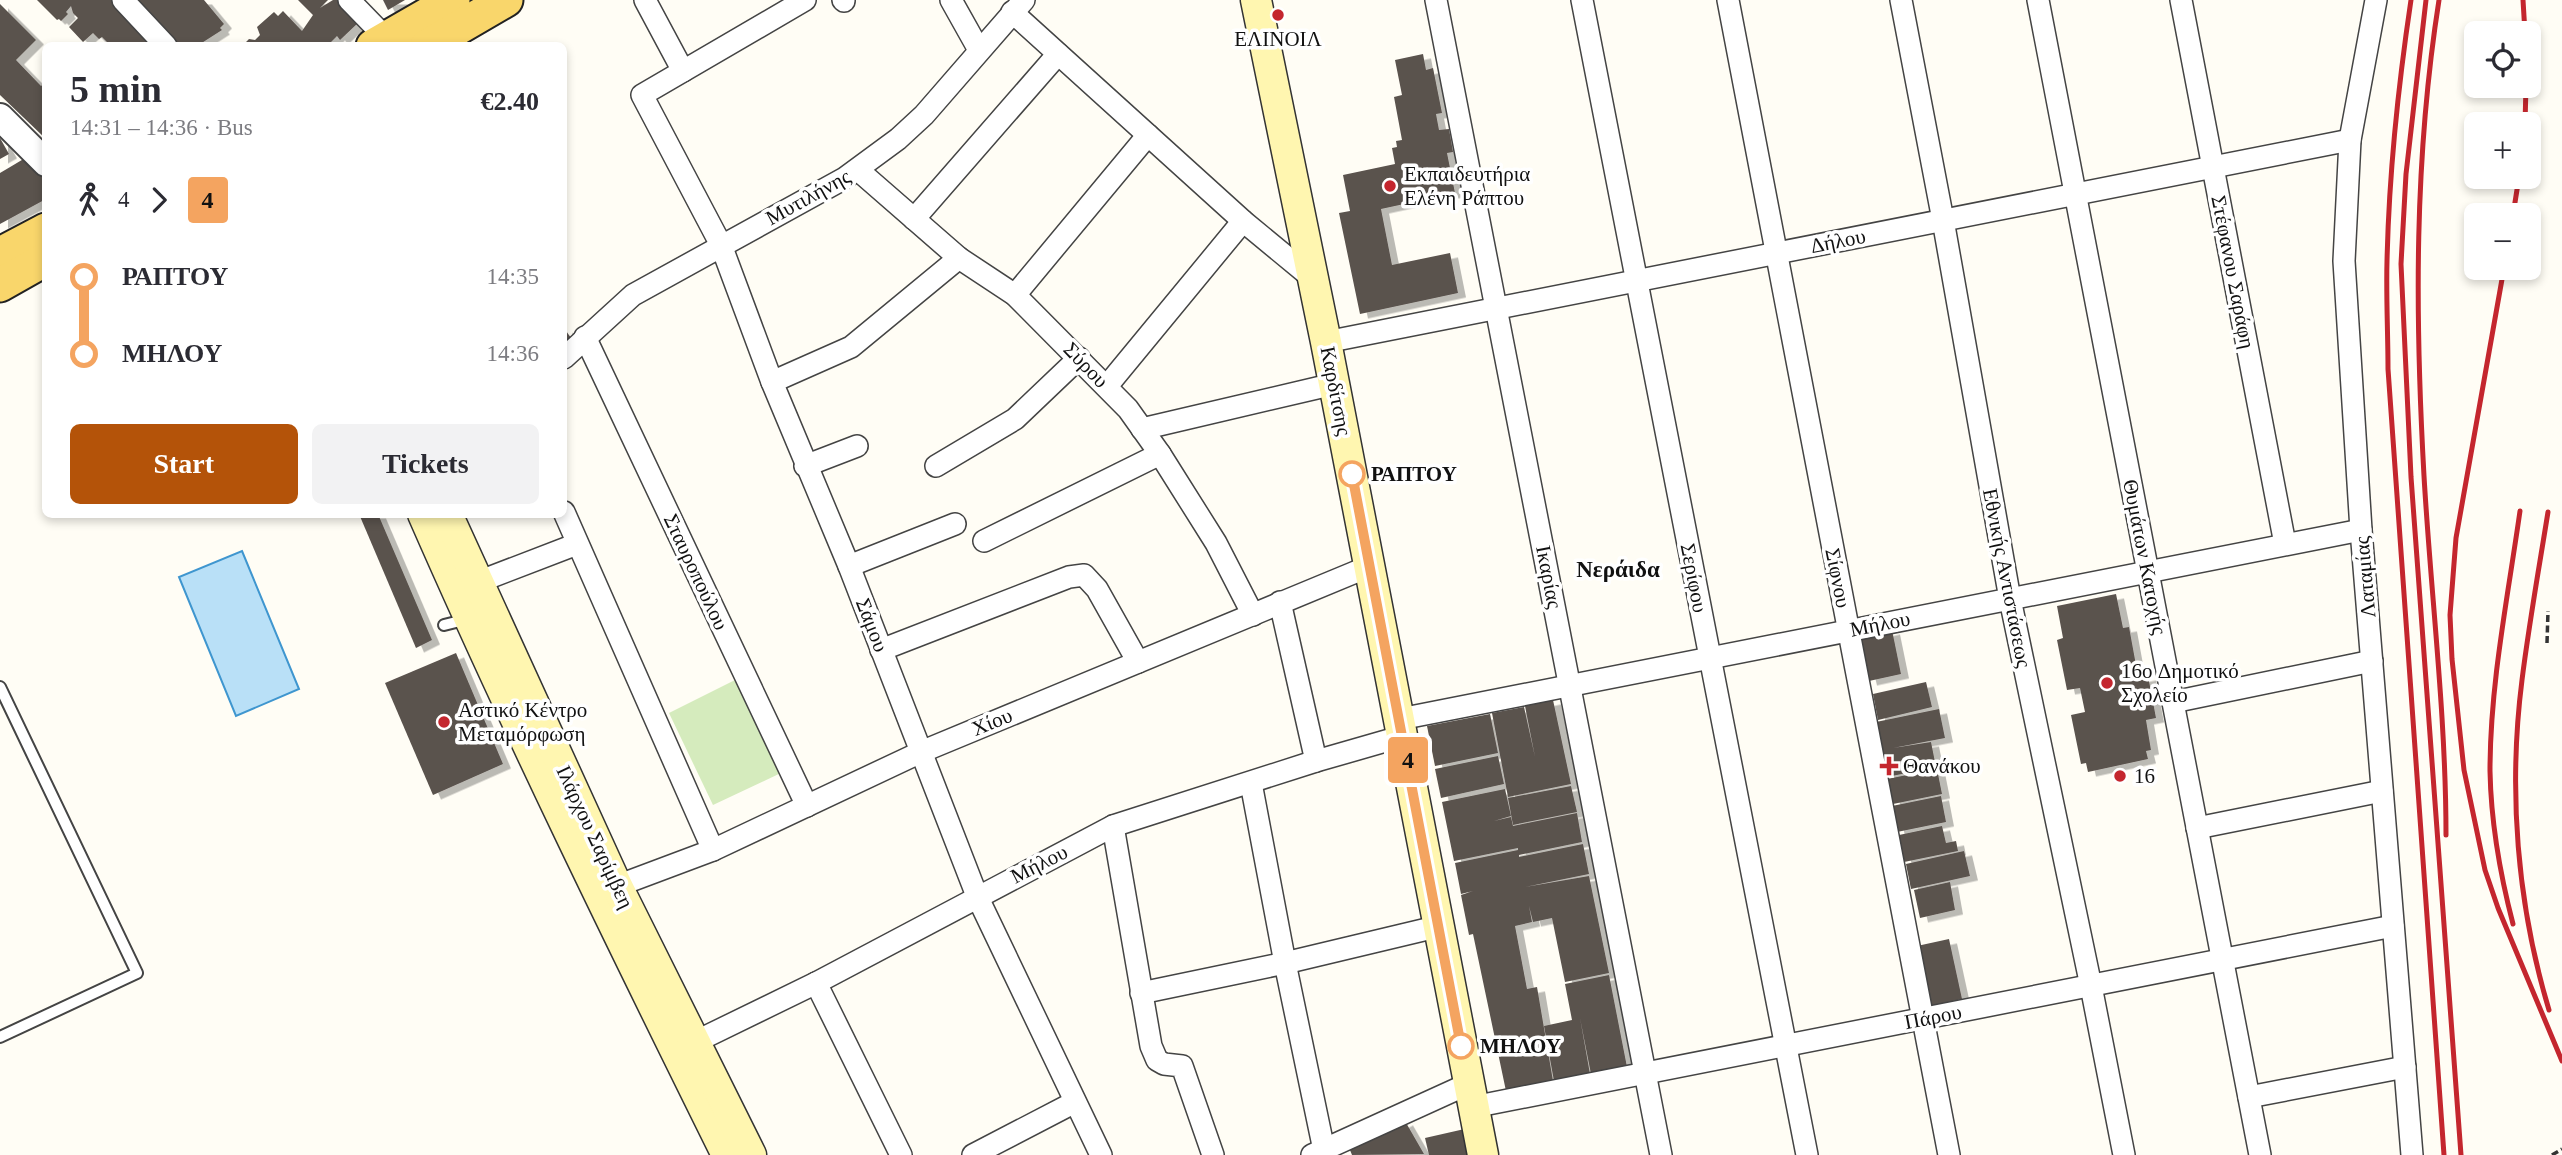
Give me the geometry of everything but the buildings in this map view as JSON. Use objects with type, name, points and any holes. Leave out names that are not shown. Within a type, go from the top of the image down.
[{"type":"main road","points":[[379,42],[458,21],[506,0]]},
{"type":"main road","name":"Καρδίτσης","points":[[1256,0],[1326,342],[1483,1155]]},
{"type":"main road","points":[[432,42],[458,21]]},
{"type":"main road","points":[[0,254],[42,232]]},
{"type":"main road","points":[[0,285],[42,261]]},
{"type":"main road","name":"Ιλάρχου Σαρίμβεη","points":[[423,518],[456,622],[603,905],[727,1155]]},
{"type":"main road","name":"Ιλάρχου Σαρίμβεη","points":[[449,518],[617,886],[751,1155]]},
{"type":"street","points":[[123,0],[162,42]]},
{"type":"street","points":[[349,0],[379,42]]},
{"type":"street","points":[[645,0],[683,71],[806,0]]},
{"type":"street","points":[[951,0],[979,50]]},
{"type":"street","name":"Ικαρίας","points":[[1436,0],[1661,1155]]},
{"type":"street","name":"Σερίφου","points":[[1582,0],[1807,1155]]},
{"type":"street","name":"Σίφνου","points":[[1728,0],[1949,1155]]},
{"type":"street","name":"Εθνικής Αντιστάσεως","points":[[1900,0],[1943,220],[2010,599],[2124,1155]]},
{"type":"street","name":"Θυμάτων Κατοχής","points":[[2038,0],[2260,1155]]},
{"type":"street","name":"Στέφανου Σαράφη","points":[[2180,0],[2285,544]]},
{"type":"street","name":"Λαταμίας","points":[[2376,0],[2350,140],[2344,261],[2361,530],[2412,1155]]},
{"type":"street","points":[[1018,6],[1058,54],[1243,221],[1312,278]]},
{"type":"street","name":"Μυτιλήνης","points":[[567,355],[633,295],[858,170],[924,115],[1018,6]]},
{"type":"street","points":[[914,219],[1058,54]]},
{"type":"street","name":"Σάμου","points":[[683,71],[642,94],[721,245],[805,466],[849,566],[977,896],[1101,1155]]},
{"type":"street","points":[[0,117],[42,159]]},
{"type":"street","points":[[1015,295],[1148,135]]},
{"type":"street","name":"Δήλου","points":[[1326,342],[2350,140]]},
{"type":"street","name":"Σύρου","points":[[858,170],[959,258],[1015,295],[1107,386],[1160,454],[1216,543],[1253,615]]},
{"type":"street","points":[[1107,386],[1243,221]]},
{"type":"street","points":[[772,382],[851,347],[959,258]]},
{"type":"street","name":"Σταυροπούλου","points":[[585,337],[807,806]]},
{"type":"street","points":[[936,466],[1015,419],[1080,358]]},
{"type":"street","points":[[1142,429],[1334,384]]},
{"type":"street","points":[[805,466],[857,446]]},
{"type":"street","points":[[984,541],[1160,454]]},
{"type":"street","points":[[566,518],[713,850]]},
{"type":"street","points":[[849,566],[955,524]]},
{"type":"street","name":"Μήλου","points":[[695,1042],[816,983],[1113,826],[1316,761],[1401,728],[1570,685],[2361,530]]},
{"type":"street","points":[[478,582],[577,544]]},
{"type":"street","name":"Χίου","points":[[617,886],[713,850],[920,752],[1370,566]]},
{"type":"street","points":[[881,650],[1069,577],[1084,575],[1097,589],[1139,662]]},
{"type":"street","points":[[1280,602],[1316,761]]},
{"type":"street","points":[[2173,702],[2372,661]]},
{"type":"street","points":[[1251,783],[1320,1153]]},
{"type":"street","points":[[2197,828],[2382,791]]},
{"type":"street","points":[[1113,826],[1151,1046],[1157,1060],[1164,1064],[1182,1066],[1213,1155]]},
{"type":"street","points":[[1142,993],[1440,926]]},
{"type":"street","name":"Πάρου","points":[[1320,1153],[1470,1095],[1645,1074],[2393,926]]},
{"type":"street","points":[[816,983],[901,1155]]},
{"type":"street","points":[[2249,1097],[2405,1066]]},
{"type":"street","points":[[973,1155],[1075,1102]]},
{"type":"lane","points":[[0,687],[137,973],[0,1037]]},
{"type":"path","points":[[2547,643],[2548,611]]},
{"type":"path","points":[[2552,1155],[2562,1149]]},
{"type":"green space","points":[[739,678],[783,772],[713,805],[669,713]]},
{"type":"water","points":[[242,551],[299,689],[236,716],[179,577]]},
{"type":"railway","points":[[2411,0],[2392,163],[2387,274],[2388,369],[2444,1155]]},
{"type":"railway","points":[[2426,0],[2406,174],[2401,264],[2411,477],[2461,1155]]},
{"type":"railway","points":[[2439,0],[2425,119],[2418,297],[2424,476],[2441,700],[2446,835]]},
{"type":"railway","points":[[2523,0],[2524,21]]},
{"type":"railway","points":[[2525,112],[2526,98]]},
{"type":"railway","points":[[2515,203],[2517,189]]},
{"type":"railway","points":[[2502,280],[2456,538],[2450,615],[2452,659],[2464,770],[2485,870],[2498,908],[2562,1061]]},
{"type":"railway","points":[[2513,924],[2497,848],[2490,771],[2496,673],[2520,511]]},
{"type":"railway","points":[[2548,512],[2522,680],[2516,805],[2518,846],[2529,929],[2549,1010]]},
{"type":"bus line","name":"4","points":[[1352,474],[1461,1046]]},
{"type":"place","name":"ΕΛΙΝΟΙΛ","points":[[1278,15]]},
{"type":"place","name":"Εκπαιδευτήρια Ελένη Ράπτου","points":[[1390,186]]},
{"type":"place","name":"ΡΑΠΤΟΥ","points":[[1352,474]]},
{"type":"place","name":"16o Δημοτικό Σχολείο","points":[[2107,683]]},
{"type":"place","name":"Αστικό Κέντρο Μεταμόρφωση","points":[[444,722]]},
{"type":"place","name":"Θανάκου","points":[[1889,766]]},
{"type":"place","name":"16","points":[[2120,776]]},
{"type":"place","name":"ΜΗΛΟΥ","points":[[1461,1046]]},
{"type":"district","name":"Νεράιδα","points":[[1618,569]]}]
